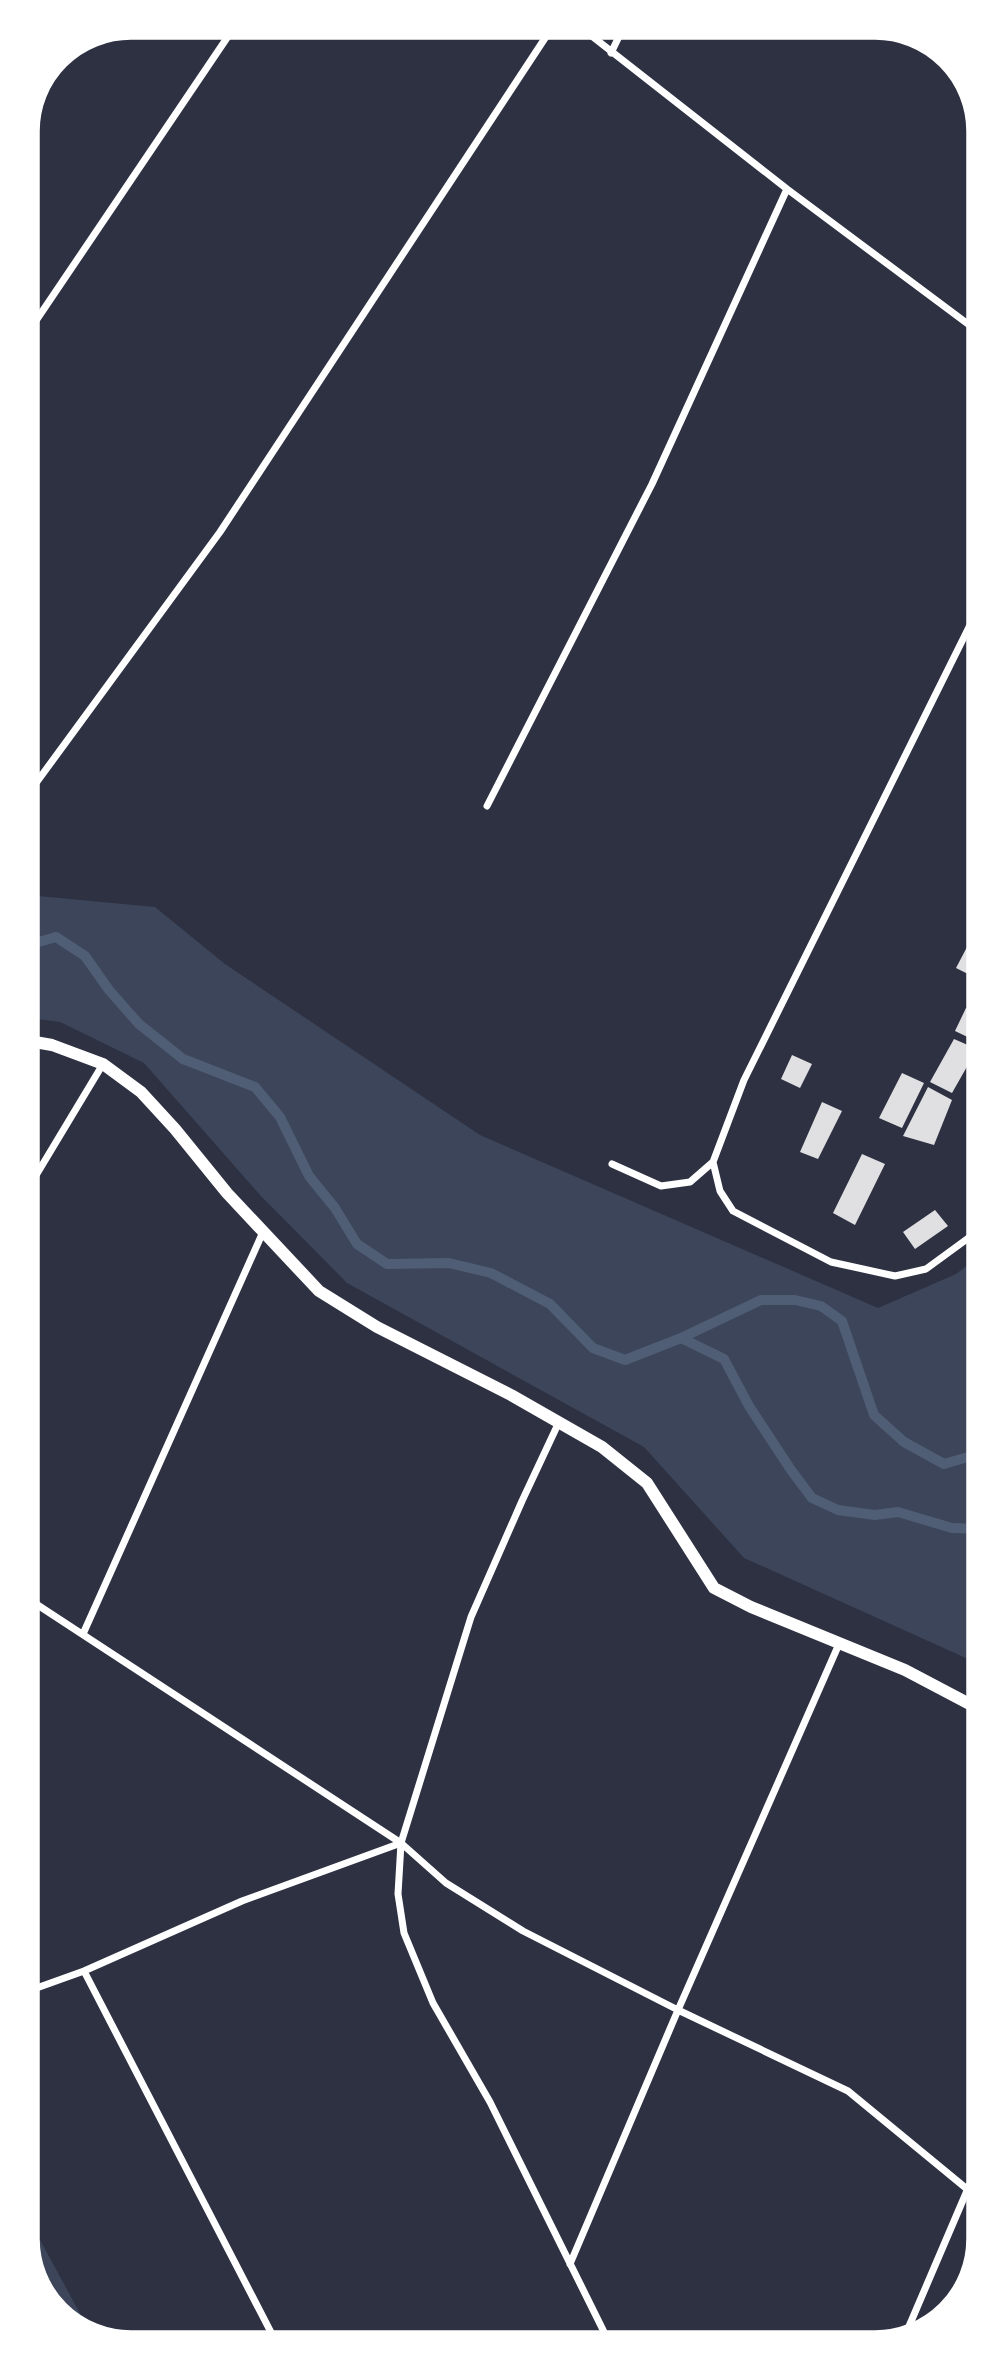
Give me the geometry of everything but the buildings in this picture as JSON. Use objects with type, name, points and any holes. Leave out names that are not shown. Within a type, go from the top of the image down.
[{"type":"street","points":[[39,316],[228,38]]},
{"type":"street","points":[[39,779],[220,532],[546,39]]},
{"type":"street","points":[[594,39],[787,189],[968,324]]},
{"type":"street","points":[[611,53],[618,39]]},
{"type":"street","points":[[487,806],[652,484],[787,189]]},
{"type":"street","points":[[612,1164],[662,1186],[690,1182],[713,1162],[744,1080],[968,629]]},
{"type":"street","points":[[39,1043],[52,1045],[103,1065],[141,1092],[175,1129],[227,1194],[319,1291],[377,1326],[511,1395],[602,1447],[647,1483],[713,1588],[751,1607],[905,1670],[968,1703]]},
{"type":"street","points":[[39,1172],[103,1065]]},
{"type":"street","points":[[713,1162],[720,1191],[733,1211],[831,1262],[895,1276],[926,1269],[968,1238]]},
{"type":"street","points":[[83,1634],[263,1232]]},
{"type":"street","points":[[559,1422],[471,1617],[401,1843],[398,1894],[404,1933],[433,2003],[490,2102],[604,2332]]},
{"type":"street","points":[[38,1605],[401,1843],[446,1883],[523,1931],[678,2010],[848,2091],[967,2189],[909,2325]]},
{"type":"street","points":[[570,2264],[839,1644]]},
{"type":"street","points":[[38,1987],[84,1971],[242,1901],[401,1843]]},
{"type":"street","points":[[84,1971],[270,2331]]},
{"type":"shaded area","points":[[39,896],[155,907],[225,964],[480,1135],[878,1308],[956,1274],[968,1265],[968,1659],[744,1558],[644,1447],[347,1283],[260,1195],[144,1063],[60,1022],[39,1019]]},
{"type":"shaded area","points":[[38,2236],[82,2317],[66,2304],[48,2280],[39,2251]]},
{"type":"waterway","points":[[39,942],[56,937],[85,956],[109,990],[139,1024],[183,1059],[255,1087],[280,1117],[309,1176],[335,1208],[357,1244],[387,1264],[449,1263],[491,1273],[550,1304],[593,1348],[625,1360],[681,1338],[761,1300],[795,1300],[821,1306],[842,1321],[874,1415],[904,1442],[944,1464],[968,1457]]},
{"type":"waterway","points":[[681,1338],[724,1359],[749,1406],[812,1498],[838,1510],[875,1515],[898,1512],[952,1528],[968,1529]]}]
